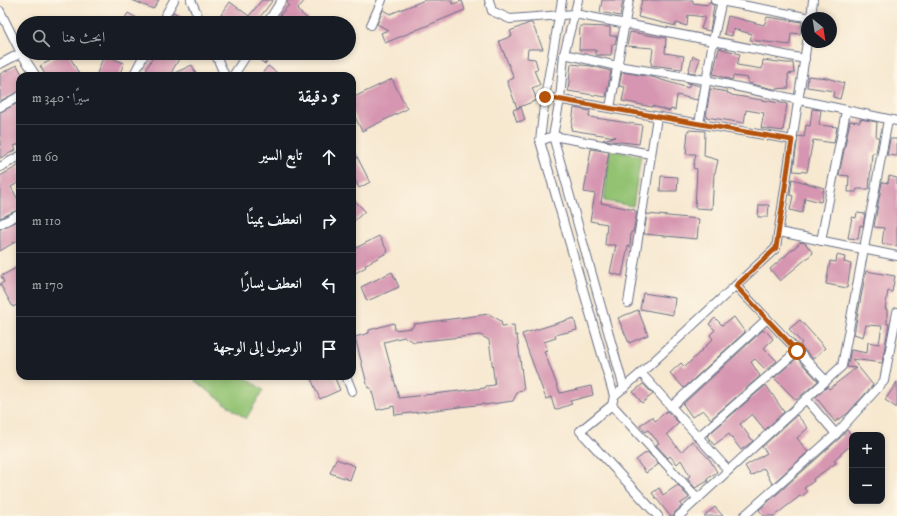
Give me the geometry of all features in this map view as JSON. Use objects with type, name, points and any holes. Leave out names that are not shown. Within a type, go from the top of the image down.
[{"type":"street","points":[[165,16],[174,0]]},
{"type":"street","points":[[191,0],[198,16]]},
{"type":"street","points":[[272,16],[282,0]]},
{"type":"street","points":[[371,25],[382,0]]},
{"type":"street","points":[[489,0],[492,10],[510,19],[575,14],[805,59]]},
{"type":"street","points":[[562,0],[545,97],[540,141],[614,396],[612,405],[580,432],[658,516]]},
{"type":"street","points":[[578,0],[564,54],[560,99],[553,136],[624,388]]},
{"type":"street","points":[[610,108],[629,0]]},
{"type":"street","points":[[699,124],[719,0],[811,18],[813,0]]},
{"type":"street","points":[[0,11],[16,43]]},
{"type":"street","points":[[614,396],[641,374],[776,248],[806,48]]},
{"type":"street","points":[[564,54],[617,66],[706,80],[798,101],[897,121]]},
{"type":"street","points":[[0,64],[16,56]]},
{"type":"street","points":[[26,60],[33,72]]},
{"type":"street","points":[[135,72],[141,60]]},
{"type":"street","points":[[218,60],[223,72]]},
{"type":"street","points":[[236,72],[243,60]]},
{"type":"street","points":[[545,97],[792,140]]},
{"type":"street","points":[[0,107],[16,98]]},
{"type":"street","points":[[821,240],[846,111]]},
{"type":"street","points":[[628,303],[657,117]]},
{"type":"street","points":[[679,516],[842,366],[888,120]]},
{"type":"street","points":[[540,141],[553,136],[651,154]]},
{"type":"street","points":[[0,167],[16,158]]},
{"type":"street","points":[[0,224],[16,216]]},
{"type":"street","points":[[779,232],[897,256]]},
{"type":"street","points":[[736,286],[826,381]]},
{"type":"street","points":[[744,516],[836,434],[884,382],[897,312]]},
{"type":"street","points":[[671,407],[766,319]]},
{"type":"street","points":[[698,437],[797,351]]},
{"type":"street","points":[[641,374],[728,470]]},
{"type":"street","points":[[348,380],[352,392]]},
{"type":"street","points":[[806,399],[836,434]]},
{"type":"street","points":[[612,405],[698,499]]},
{"type":"green space","points":[[610,150],[641,156],[633,206],[604,201]]},
{"type":"green space","points":[[249,380],[263,390],[246,419],[195,381]]},
{"type":"building","points":[[132,0],[159,0],[153,9]]},
{"type":"building","points":[[262,0],[273,0],[261,16],[249,16]]},
{"type":"building","points":[[287,0],[305,0],[297,10],[304,16],[281,16],[280,15],[289,5]]},
{"type":"building","points":[[425,0],[451,0],[453,4],[462,1],[465,10],[385,43],[381,33],[388,30],[377,24],[383,10],[390,14]]},
{"type":"building","points":[[602,0],[623,0],[620,16],[600,12]]},
{"type":"building","points":[[642,0],[693,0],[693,3],[708,5],[710,1],[711,4],[714,5],[710,31],[701,29],[705,17],[688,15],[687,26],[676,23],[676,26],[638,17]]},
{"type":"building","points":[[230,2],[249,16],[222,16],[221,15]]},
{"type":"building","points":[[173,12],[181,16],[171,16]]},
{"type":"building","points":[[128,13],[133,16],[126,16]]},
{"type":"building","points":[[728,16],[764,25],[767,17],[801,22],[800,34],[791,33],[790,45],[750,40],[752,34],[733,29],[732,36],[724,34]]},
{"type":"building","points":[[532,23],[543,49],[528,49],[527,58],[535,59],[538,69],[534,70],[540,85],[532,88],[537,100],[517,108],[507,81],[514,78],[499,41],[512,36],[510,31]]},
{"type":"building","points":[[580,26],[610,27],[610,36],[617,36],[615,44],[612,44],[611,55],[596,55],[596,50],[579,50]]},
{"type":"building","points":[[630,32],[666,38],[665,53],[684,56],[682,69],[651,65],[653,48],[627,46]]},
{"type":"building","points":[[719,48],[740,54],[737,65],[762,69],[763,60],[793,63],[794,73],[788,74],[789,88],[774,89],[748,83],[748,78],[733,76],[732,80],[713,74]]},
{"type":"building","points":[[693,56],[700,59],[695,73],[688,72]]},
{"type":"building","points":[[51,60],[72,60],[78,72],[44,72],[40,66]]},
{"type":"building","points":[[102,60],[116,60],[124,63],[121,72],[98,72]]},
{"type":"building","points":[[151,60],[178,60],[172,72],[150,72],[146,70]]},
{"type":"building","points":[[260,60],[268,60],[265,64]]},
{"type":"building","points":[[571,64],[591,66],[611,71],[606,97],[568,91]]},
{"type":"building","points":[[17,65],[21,72],[16,72],[16,93],[0,101],[0,74]]},
{"type":"building","points":[[192,65],[195,72],[177,72]]},
{"type":"building","points":[[268,66],[276,72],[263,72]]},
{"type":"building","points":[[622,72],[652,77],[688,88],[690,84],[685,82],[700,86],[697,100],[677,95],[675,110],[671,109],[670,111],[652,106],[622,101],[625,87],[619,86]]},
{"type":"building","points":[[808,76],[827,78],[844,83],[840,99],[833,97],[834,91],[807,87]]},
{"type":"building","points":[[392,79],[407,109],[362,131],[356,119],[356,96]]},
{"type":"building","points":[[710,89],[728,92],[727,93],[731,95],[787,104],[783,131],[761,128],[764,113],[746,110],[744,123],[706,117]]},
{"type":"building","points":[[16,104],[16,145],[14,146],[16,150],[0,158],[0,112]]},
{"type":"building","points":[[521,107],[525,120],[517,122],[513,110]]},
{"type":"building","points":[[574,108],[590,111],[589,117],[642,125],[639,144],[603,140],[615,137],[571,130]]},
{"type":"building","points":[[812,109],[821,110],[819,125],[837,127],[834,143],[813,140],[807,172],[793,171],[798,136],[804,137],[806,125],[810,126]]},
{"type":"building","points":[[860,119],[877,122],[876,137],[879,137],[876,153],[872,153],[869,189],[857,189],[856,192],[848,192],[849,176],[839,175],[850,121],[860,122]]},
{"type":"building","points":[[688,130],[705,131],[704,156],[718,160],[714,173],[712,209],[695,208],[697,169],[693,168],[696,154],[686,154]]},
{"type":"building","points":[[890,139],[897,139],[897,156],[887,155]]},
{"type":"building","points":[[591,149],[609,152],[601,203],[635,210],[637,213],[633,232],[631,232],[630,247],[628,246],[622,276],[610,273],[616,245],[605,245],[607,224],[590,221],[595,194],[584,192]]},
{"type":"building","points":[[356,155],[370,182],[359,188],[356,182]]},
{"type":"building","points":[[16,167],[16,184],[11,187],[16,196],[16,211],[0,218],[0,176]]},
{"type":"building","points":[[661,176],[678,177],[677,191],[660,191]]},
{"type":"building","points":[[889,176],[897,178],[897,246],[882,244],[884,228],[874,227],[882,182],[888,183]]},
{"type":"building","points":[[792,179],[824,188],[821,202],[805,198],[802,213],[790,210],[793,196],[790,195]]},
{"type":"building","points":[[356,202],[365,211],[356,219]]},
{"type":"building","points":[[759,205],[769,205],[768,217],[758,217]]},
{"type":"building","points":[[857,213],[865,214],[863,226],[860,225],[858,239],[848,238],[852,217],[856,218]]},
{"type":"building","points":[[647,214],[699,219],[697,239],[644,234]]},
{"type":"building","points":[[16,222],[16,241],[0,251],[0,229]]},
{"type":"building","points":[[379,236],[388,252],[365,265],[366,267],[356,273],[356,248]]},
{"type":"building","points":[[801,242],[805,243],[813,253],[780,281],[770,269]]},
{"type":"building","points":[[837,255],[845,257],[844,262],[851,264],[847,288],[826,284],[830,261],[836,262]]},
{"type":"building","points":[[16,268],[16,305],[13,307],[0,284],[4,282],[1,276]]},
{"type":"building","points":[[866,271],[895,276],[892,292],[888,291],[885,309],[887,309],[887,324],[889,324],[882,363],[852,359],[873,385],[848,413],[835,422],[816,397],[827,387],[829,389],[856,368],[847,367],[851,350],[867,353],[868,342],[879,344],[882,326],[866,325],[863,337],[854,334]]},
{"type":"building","points":[[392,272],[399,287],[367,301],[361,287]]},
{"type":"building","points":[[643,293],[675,298],[673,315],[640,309]]},
{"type":"building","points":[[638,310],[648,335],[629,343],[618,318]]},
{"type":"building","points":[[489,314],[501,321],[502,326],[514,325],[515,336],[517,335],[524,390],[518,391],[513,401],[484,405],[395,415],[394,406],[377,410],[371,388],[368,388],[356,337],[369,333],[369,330],[394,323],[395,330],[412,328],[414,324]],"holes":[[[480,335],[489,340],[495,385],[486,386],[485,388],[399,398],[384,342],[404,337],[414,342]]]},
{"type":"building","points":[[734,317],[745,332],[684,388],[670,373],[681,363],[685,367],[713,339],[710,335],[715,330],[709,324],[715,318],[722,325]]},
{"type":"building","points":[[574,318],[577,330],[555,335],[556,338],[544,342],[547,350],[544,351],[560,393],[591,386],[593,395],[570,401],[572,404],[555,410],[551,397],[546,399],[522,334]]},
{"type":"building","points":[[800,320],[825,348],[813,359],[800,345],[802,343],[789,329]]},
{"type":"building","points":[[763,330],[773,339],[764,348],[777,361],[766,370],[755,359],[751,362],[760,376],[711,419],[703,410],[692,417],[683,404]]},
{"type":"building","points":[[797,358],[818,381],[796,400],[774,378]]},
{"type":"building","points":[[312,380],[336,380],[340,390],[320,399]]},
{"type":"building","points":[[897,382],[897,408],[885,400]]},
{"type":"building","points":[[643,384],[653,394],[642,403],[633,392]]},
{"type":"building","points":[[766,385],[784,412],[765,430],[752,414],[740,424],[753,441],[741,450],[729,434],[714,445],[707,436]]},
{"type":"building","points":[[667,411],[679,423],[667,434],[681,452],[692,441],[710,460],[717,472],[707,479],[708,481],[695,488],[687,478],[690,476],[681,460],[677,464],[670,456],[668,458],[656,445],[659,443],[648,430],[645,432],[640,425],[652,417],[655,421]]},
{"type":"building","points":[[797,415],[808,428],[797,438],[808,452],[772,484],[764,468],[751,476],[745,466],[767,453],[762,447]]},
{"type":"building","points":[[847,430],[849,432],[849,447],[834,460],[836,463],[813,479],[814,481],[804,488],[807,492],[801,497],[800,496],[774,516],[764,516],[759,510],[840,438]]},
{"type":"building","points":[[647,452],[659,464],[646,473],[636,460]]},
{"type":"building","points":[[336,459],[355,466],[350,480],[330,473]]},
{"type":"building","points":[[678,485],[689,498],[680,504],[682,506],[675,512],[674,516],[670,516],[652,493],[659,488],[663,495]]},
{"type":"building","points":[[715,507],[723,516],[704,516]]},
{"type":"route","points":[[545,97],[792,140],[776,248],[736,286],[797,351]]}]
